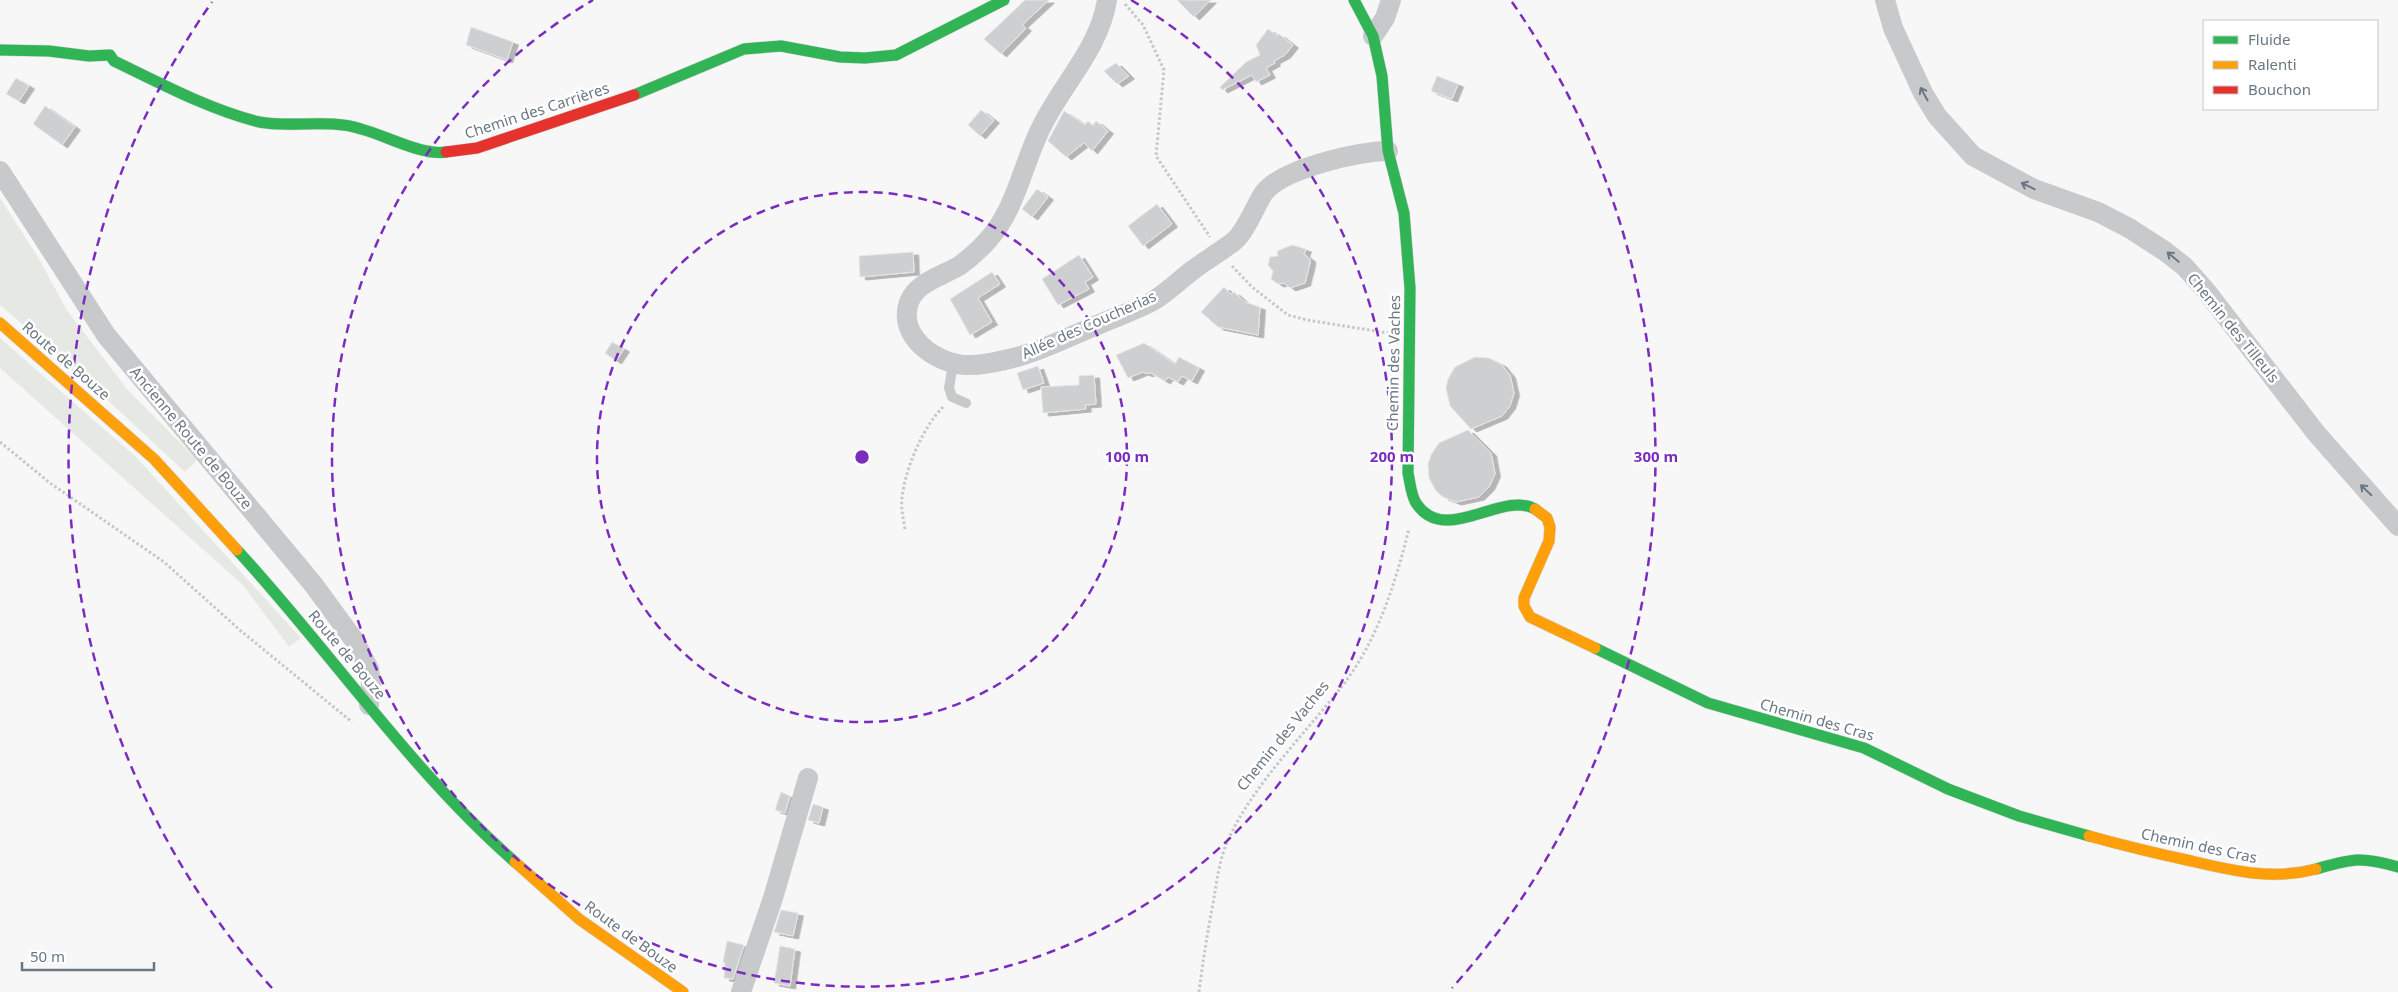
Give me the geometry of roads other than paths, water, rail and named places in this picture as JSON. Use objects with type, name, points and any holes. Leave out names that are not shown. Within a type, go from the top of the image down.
[{"type":"street","name":"Chemin des Carrières","points":[[0,50],[50,51],[88,56],[110,55],[114,61],[198,100],[256,120],[360,128],[409,146],[442,153],[477,148],[621,100],[744,49],[781,46],[840,57],[881,58],[896,55],[1004,0]]},
{"type":"street","name":"Allée des Coucherias","points":[[1107,0],[1102,21],[1086,56],[1049,112],[1039,132],[1014,198],[998,226],[969,258],[914,292],[910,301],[907,318],[913,336],[926,351],[954,364],[972,366],[1041,350],[1152,301],[1218,251],[1235,241],[1265,191],[1281,178],[1323,162],[1388,150]]},
{"type":"street","name":"Chemin des Vaches","points":[[1354,0],[1373,36],[1382,76],[1388,150],[1404,213],[1410,288],[1411,335],[1408,474],[1410,493],[1419,509]]},
{"type":"street","points":[[1373,36],[1385,18],[1391,0]]},
{"type":"street","name":"Chemin des Tilleuls","points":[[1885,0],[1893,28],[1936,116],[1973,156],[2034,189],[2075,203],[2121,224],[2166,252],[2185,267],[2207,292],[2316,433],[2398,526]]},
{"type":"street","name":"Ancienne Route de Bouze","points":[[0,171],[106,335],[313,584],[354,640],[369,669],[371,683],[369,705]]},
{"type":"street","name":"Route de Bouze","points":[[0,323],[154,459],[263,578],[417,764],[494,844],[579,920],[683,992]]},
{"type":"street","name":"Chemin des Cras","points":[[1419,509],[1440,520],[1463,518],[1520,506],[1532,506],[1542,512],[1547,518],[1551,532],[1550,541],[1524,598],[1524,606],[1530,618],[1562,635],[1606,652],[1656,679],[1708,702],[1864,748],[1948,789],[2020,816],[2143,850],[2244,873],[2273,875],[2300,873],[2349,860],[2370,859],[2398,867]]},
{"type":"street","points":[[741,992],[773,898],[808,778]]},
{"type":"lane","points":[[954,364],[949,388],[952,397],[966,402]]}]
